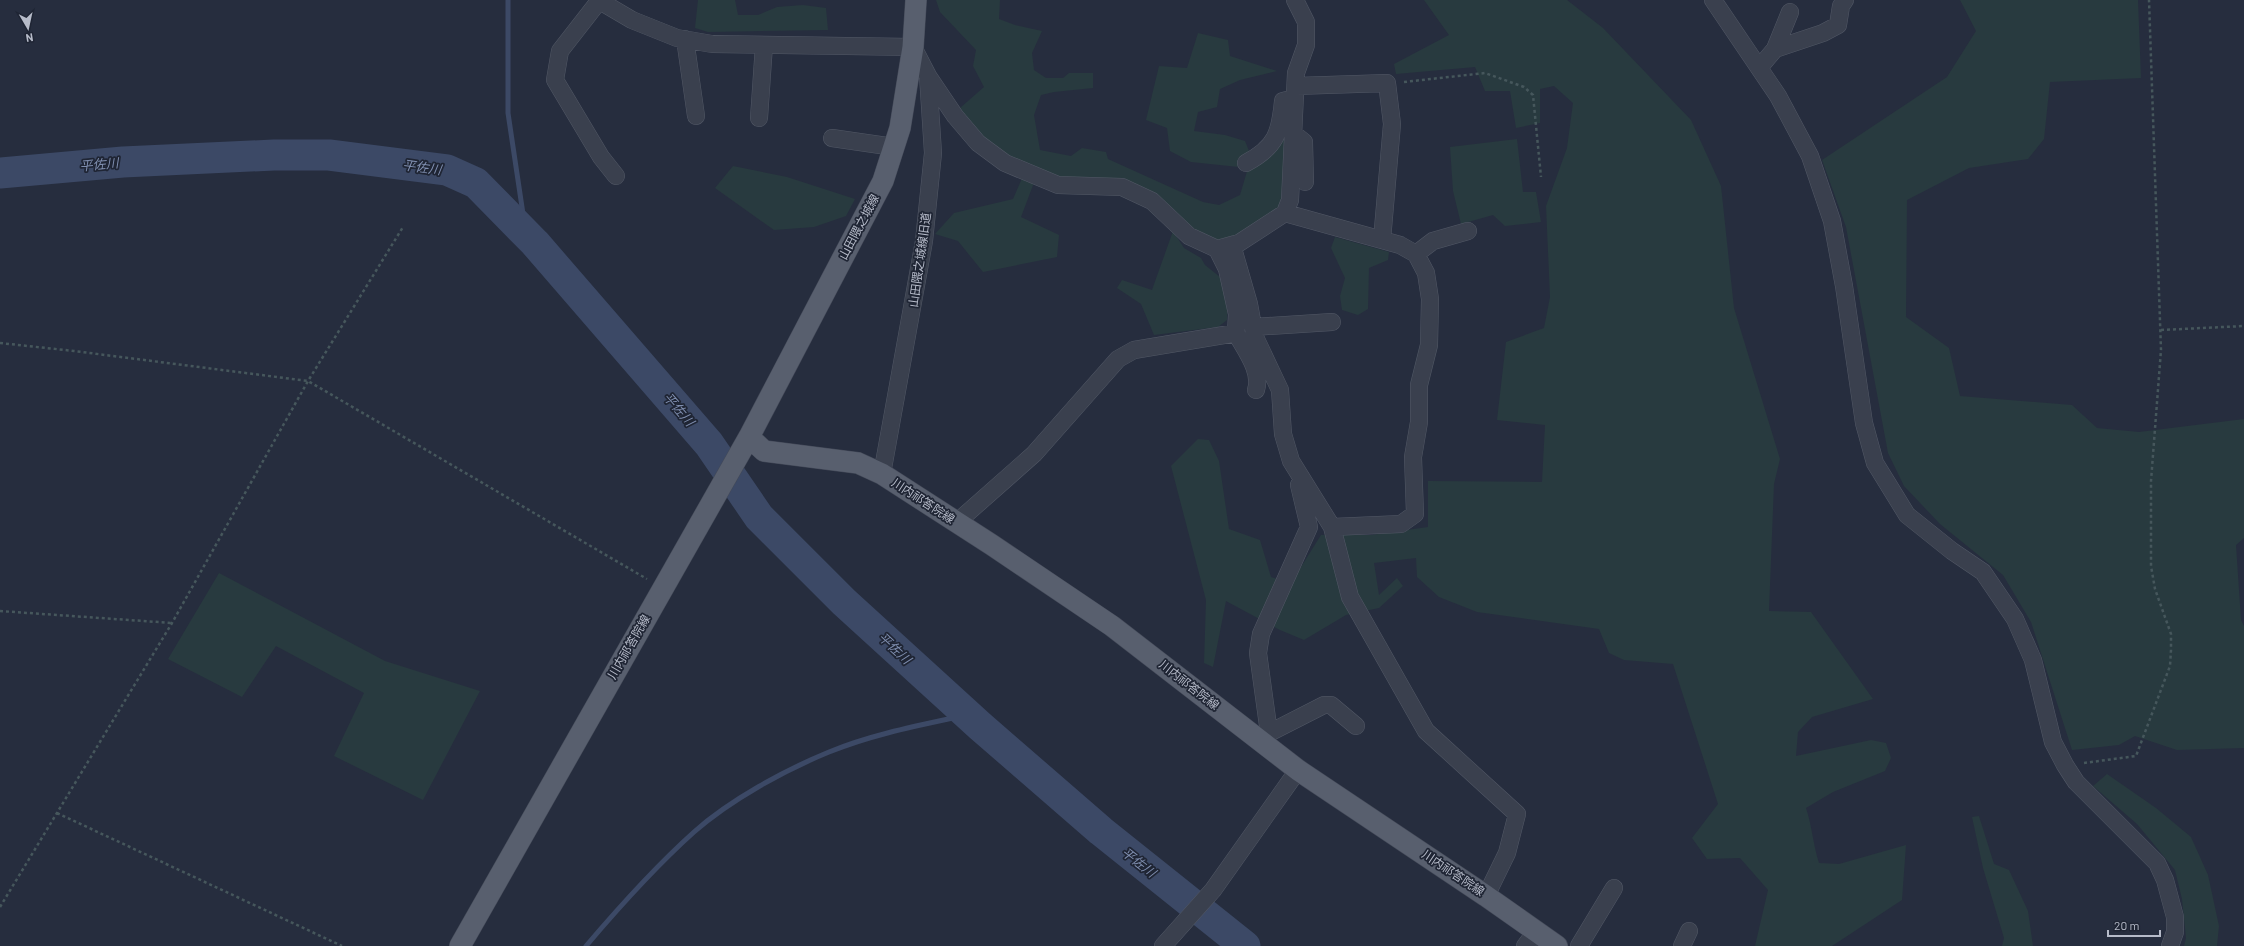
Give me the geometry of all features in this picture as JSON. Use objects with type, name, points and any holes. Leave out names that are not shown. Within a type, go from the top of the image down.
[{"type":"main road","name":"山田隈之城線","points":[[749,437],[883,181],[900,128],[913,47],[916,0]]},
{"type":"main road","name":"川内祁答院線","points":[[460,946],[749,437],[764,451],[858,463],[882,474],[956,523],[992,544],[1112,626],[1266,738],[1298,770],[1486,896],[1531,938],[1557,946]]},
{"type":"street","points":[[616,176],[601,157],[555,80],[560,51],[598,0],[632,20],[685,39],[712,44],[913,47]]},
{"type":"street","points":[[928,76],[954,116],[978,142],[1005,163],[1058,184],[1122,187],[1152,201],[1189,236],[1225,247],[1238,243],[1285,213],[1290,200],[1296,73],[1306,45],[1306,22],[1295,0]]},
{"type":"street","points":[[1713,0],[1778,96],[1810,156],[1832,221],[1844,286],[1864,423],[1875,463],[1907,515],[1952,551],[1984,572],[2015,619],[2033,660],[2053,742],[2066,765],[2076,782],[2156,863],[2165,880],[2175,917],[2175,932],[2170,946]]},
{"type":"street","points":[[1775,49],[1823,33],[1838,25],[1841,6],[1845,0]]},
{"type":"street","points":[[1759,68],[1775,49],[1790,12]]},
{"type":"street","points":[[685,39],[696,116]]},
{"type":"street","points":[[759,118],[764,45]]},
{"type":"street","name":"山田隈之城線旧道","points":[[882,474],[924,241],[933,153],[928,76],[913,47]]},
{"type":"street","points":[[1246,163],[1262,154],[1274,142],[1280,126],[1283,101],[1295,92],[1387,83],[1392,124],[1382,240]]},
{"type":"street","points":[[1293,133],[1304,142],[1305,182]]},
{"type":"street","points":[[832,138],[894,147]]},
{"type":"street","points":[[1285,213],[1400,245],[1416,254],[1426,273],[1430,299],[1428,345],[1419,385],[1420,422],[1413,457],[1415,514],[1401,524],[1332,527]]},
{"type":"street","points":[[1416,254],[1433,241],[1468,231]]},
{"type":"street","points":[[1225,247],[1249,304],[1255,337],[1280,390],[1283,434],[1304,501],[1309,527],[1261,634],[1258,653],[1266,738],[1324,705],[1331,705],[1356,726]]},
{"type":"street","points":[[1225,247],[1237,314],[1236,334],[1256,372],[1259,382],[1256,390]]},
{"type":"street","points":[[1253,327],[1332,322]]},
{"type":"street","points":[[956,523],[1034,454],[1118,359],[1134,350],[1236,334]]},
{"type":"street","points":[[1291,461],[1332,527],[1350,597],[1426,731],[1517,814],[1507,853],[1486,896]]},
{"type":"street","points":[[1163,946],[1213,890],[1298,770]]},
{"type":"street","points":[[1579,946],[1614,888]]},
{"type":"path","points":[[2066,765],[2136,756],[2170,666],[2171,634],[2155,588],[2152,566],[2151,481],[2161,330],[2149,0]]},
{"type":"path","points":[[1387,83],[1485,73],[1524,87],[1533,95],[1541,177]]},
{"type":"path","points":[[0,907],[172,622],[308,380],[403,227]]},
{"type":"path","points":[[2161,330],[2244,326]]},
{"type":"path","points":[[0,344],[74,350],[308,380],[662,588]]},
{"type":"path","points":[[0,611],[172,622]]},
{"type":"path","points":[[57,813],[342,946]]},
{"type":"shaded area","points":[[698,0],[735,0],[738,15],[758,15],[777,7],[803,5],[826,8],[828,30],[708,32],[695,28]]},
{"type":"shaded area","points":[[936,0],[1000,0],[999,19],[1015,25],[1042,31],[1032,53],[1034,70],[1046,78],[1063,78],[1069,73],[1093,73],[1093,88],[1054,92],[1041,95],[1034,115],[1040,150],[1071,156],[1082,148],[1106,152],[1108,159],[1203,202],[1219,205],[1240,195],[1248,168],[1191,162],[1170,151],[1167,128],[1146,120],[1159,66],[1187,68],[1198,33],[1228,40],[1230,56],[1277,71],[1240,80],[1220,89],[1217,107],[1198,112],[1194,131],[1225,135],[1245,141],[1251,156],[1289,129],[1282,209],[1239,239],[1217,245],[1189,232],[1153,197],[1068,179],[1014,163],[975,132],[960,108],[984,87],[973,66],[976,50],[940,12]]},
{"type":"shaded area","points":[[1424,0],[1567,0],[1603,28],[1691,120],[1721,186],[1734,308],[1780,459],[1774,484],[1769,611],[1811,612],[1873,699],[1812,717],[1798,732],[1796,756],[1871,740],[1886,743],[1891,758],[1885,771],[1833,792],[1806,808],[1817,856],[1819,863],[1839,864],[1906,845],[1902,900],[1832,946],[1755,946],[1768,890],[1740,858],[1707,859],[1692,838],[1718,804],[1673,664],[1624,660],[1609,653],[1599,629],[1477,612],[1439,597],[1417,577],[1416,558],[1374,563],[1379,595],[1397,578],[1403,586],[1379,608],[1346,615],[1304,640],[1280,630],[1226,601],[1213,667],[1204,663],[1206,600],[1171,466],[1198,439],[1209,440],[1219,461],[1229,529],[1260,540],[1271,577],[1291,583],[1321,535],[1371,535],[1428,527],[1428,481],[1542,482],[1545,425],[1497,420],[1506,342],[1544,328],[1550,297],[1546,206],[1567,148],[1573,103],[1554,86],[1540,89],[1540,123],[1516,128],[1510,91],[1485,91],[1475,67],[1396,74],[1394,64],[1449,35]]},
{"type":"shaded area","points":[[1960,0],[2138,0],[2141,78],[2050,82],[2044,139],[2028,159],[1969,168],[1907,200],[1906,317],[1949,348],[1960,396],[2072,405],[2097,428],[2139,432],[2244,419],[2244,538],[2236,545],[2241,620],[2244,626],[2244,748],[2177,750],[2135,736],[2119,745],[2072,750],[2031,622],[2003,575],[1940,524],[1904,486],[1888,453],[1846,227],[1822,160],[1947,77],[1976,31]]},
{"type":"shaded area","points":[[1517,139],[1523,192],[1536,192],[1541,222],[1505,226],[1493,215],[1461,224],[1453,191],[1450,147]]},
{"type":"shaded area","points":[[733,166],[787,177],[855,199],[846,216],[814,227],[774,230],[715,188]]},
{"type":"shaded area","points":[[1023,176],[1035,180],[1021,217],[1059,235],[1057,257],[983,272],[958,241],[935,234],[954,213],[1013,199]]},
{"type":"shaded area","points":[[1173,231],[1184,248],[1201,258],[1205,265],[1220,277],[1228,302],[1227,320],[1218,327],[1154,335],[1141,304],[1117,288],[1122,280],[1152,290]]},
{"type":"shaded area","points":[[1335,237],[1389,252],[1388,260],[1369,268],[1368,309],[1358,315],[1342,310],[1340,296],[1345,278],[1331,248]]},
{"type":"shaded area","points":[[219,573],[385,661],[480,691],[423,800],[334,756],[364,693],[276,646],[242,697],[168,659]]},
{"type":"shaded area","points":[[2107,774],[2156,808],[2191,837],[2208,875],[2219,926],[2217,946],[2184,946],[2186,938],[2182,899],[2175,870],[2137,824],[2093,786]]},
{"type":"shaded area","points":[[1979,816],[1994,864],[2009,870],[2028,911],[2033,946],[2002,946],[2004,938],[1983,868],[1972,817]]},
{"type":"waterway","points":[[508,0],[508,113],[526,234]]},
{"type":"waterway","name":"平佐川","points":[[0,173],[123,162],[274,155],[329,155],[447,170],[476,183],[535,243],[709,444],[759,517],[844,602],[980,726],[1101,831],[1245,946]]},
{"type":"waterway","points":[[586,946],[665,859],[708,820],[741,797],[776,777],[829,752],[897,730],[967,715]]}]
